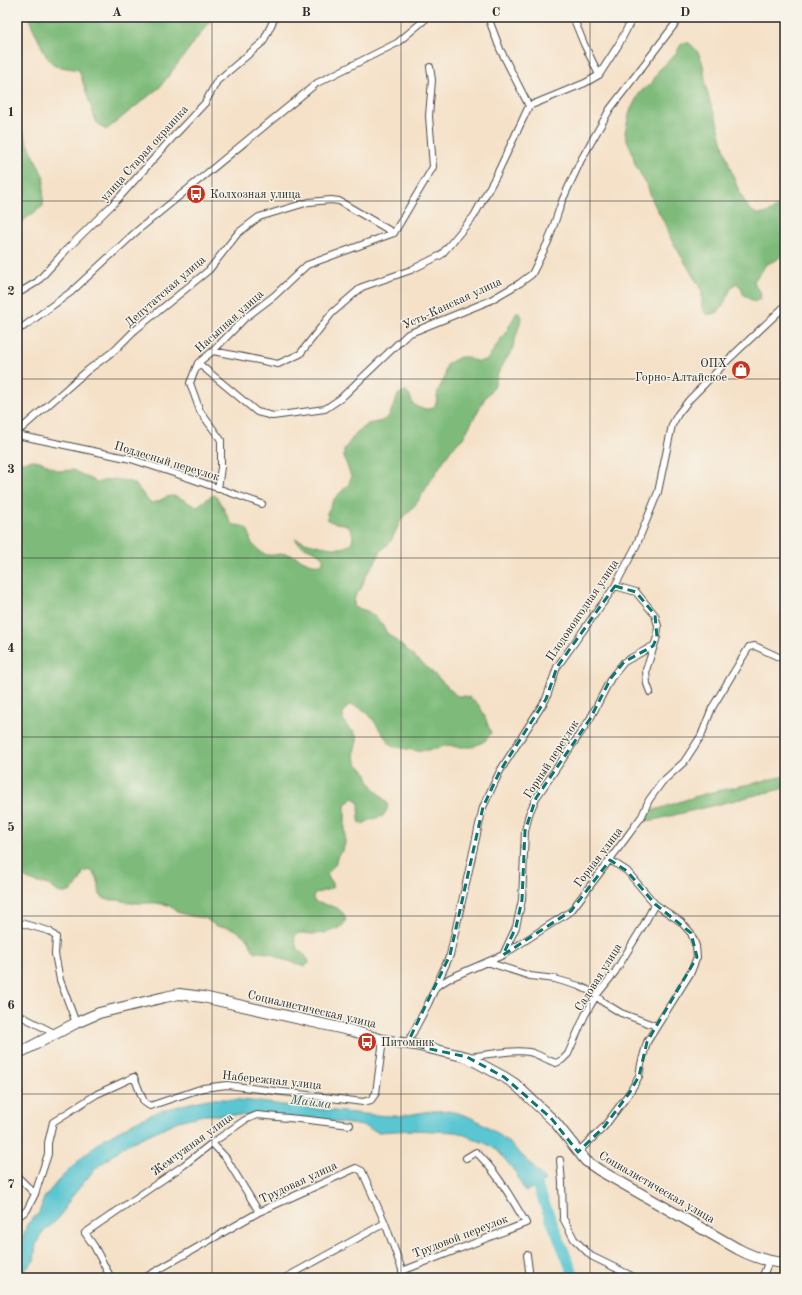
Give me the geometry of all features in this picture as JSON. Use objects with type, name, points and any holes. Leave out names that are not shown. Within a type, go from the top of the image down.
[{"type":"main road","name":"Социалистическая улица","points":[[17,1054],[76,1023],[99,1013],[179,994],[192,995],[353,1031],[383,1040],[467,1057],[504,1076],[515,1084],[555,1122],[578,1152],[599,1170],[738,1250],[769,1261],[785,1263]]},
{"type":"street","name":"улица Старая окраинка","points":[[17,294],[37,282],[68,248],[117,200],[172,137],[205,103],[217,81],[263,42],[275,17]]},
{"type":"street","points":[[17,329],[23,327],[71,292],[138,230],[317,83],[397,43],[428,17]]},
{"type":"street","points":[[488,17],[500,49],[530,106]]},
{"type":"street","points":[[573,17],[599,75]]},
{"type":"street","points":[[213,351],[278,364],[300,354],[332,313],[362,287],[411,270],[441,255],[474,216],[497,174],[530,106],[599,75],[634,17]]},
{"type":"street","name":"Усть-Канская улица","points":[[198,363],[257,412],[273,416],[325,409],[340,399],[408,334],[489,301],[520,283],[532,274],[548,242],[562,201],[581,160],[610,109],[676,24],[679,17]]},
{"type":"street","points":[[394,233],[433,167],[429,116],[432,85],[430,67]]},
{"type":"street","name":"Депутатская улица","points":[[17,431],[88,370],[115,350],[134,331],[209,270],[238,233],[260,217],[309,202],[331,200],[339,201],[394,233]]},
{"type":"street","name":"Насыпная улица","points":[[218,488],[221,467],[221,440],[200,411],[190,383],[198,363],[213,351],[245,318],[274,296],[307,265],[394,233]]},
{"type":"street","name":"Плодовоягодная улица","points":[[407,1044],[437,986],[450,955],[483,807],[500,771],[546,699],[556,668],[615,586],[636,546],[658,492],[672,425],[678,414],[689,400],[785,306]]},
{"type":"street","name":"Подлесный переулок","points":[[17,435],[131,459],[262,504]]},
{"type":"street","points":[[615,586],[636,592],[655,615],[658,626],[657,637],[646,670],[647,684],[650,692]]},
{"type":"street","name":"Горный переулок","points":[[503,954],[516,927],[522,900],[525,831],[529,814],[536,798],[590,719],[611,678],[624,662],[653,646]]},
{"type":"street","name":"Горная улица","points":[[437,986],[450,978],[503,954],[571,911],[642,816],[649,800],[662,782],[684,762],[701,736],[712,708],[749,647],[755,646],[785,660]]},
{"type":"street","points":[[578,1152],[604,1127],[630,1092],[639,1076],[647,1042],[691,972],[697,957],[696,946],[691,933],[681,922],[655,904],[627,871],[610,860]]},
{"type":"street","name":"Садовая улица","points":[[467,1057],[512,1052],[528,1052],[556,1063],[562,1060],[568,1054],[585,1015],[596,996],[615,972],[655,904]]},
{"type":"street","points":[[17,922],[49,931],[56,937],[55,954],[60,980],[76,1023]]},
{"type":"street","points":[[487,962],[530,976],[555,979],[574,984],[592,992],[603,1002],[621,1013],[656,1026]]},
{"type":"street","points":[[17,1014],[56,1034]]},
{"type":"street","name":"Набережная улица","points":[[17,1218],[27,1210],[35,1194],[48,1154],[48,1143],[53,1122],[103,1091],[134,1078],[144,1102],[150,1106],[203,1088],[227,1085],[362,1102],[371,1100],[376,1093],[383,1040]]},
{"type":"street","name":"Жемчужная улица","points":[[111,1278],[94,1246],[85,1233],[184,1165],[245,1120],[257,1115],[350,1125]]},
{"type":"street","points":[[212,1143],[226,1158],[259,1212]]},
{"type":"street","name":"Трудовой переулок","points":[[402,1271],[526,1223],[502,1183],[486,1161],[476,1152],[466,1158]]},
{"type":"street","points":[[560,1160],[563,1218],[574,1238],[591,1256],[636,1278]]},
{"type":"street","name":"Трудовая улица","points":[[144,1278],[259,1212],[356,1168],[362,1171],[385,1223],[405,1278]]},
{"type":"street","points":[[17,1176],[35,1194]]},
{"type":"street","points":[[285,1278],[385,1223]]},
{"type":"street","points":[[527,1255],[530,1278]]},
{"type":"street","points":[[762,1278],[769,1261]]},
{"type":"highlighted area","points":[[615,586],[636,592],[655,615],[657,637],[653,646],[624,662],[611,678],[590,719],[536,798],[525,831],[522,900],[516,927],[503,955],[571,911],[610,860],[627,871],[655,904],[691,933],[697,957],[647,1042],[639,1076],[630,1092],[604,1127],[578,1152],[551,1118],[504,1077],[467,1057],[407,1044],[450,955],[483,807],[500,771],[546,699],[557,667]]},
{"type":"green space","points":[[28,17],[217,17],[210,21],[160,87],[106,130],[96,122],[79,70],[55,66],[46,56]]},
{"type":"green space","points":[[682,43],[689,43],[695,49],[702,61],[706,88],[727,157],[743,200],[750,209],[760,215],[785,204],[785,252],[778,259],[765,265],[762,272],[754,281],[756,287],[761,293],[760,299],[754,302],[743,294],[741,287],[736,283],[728,293],[724,304],[718,312],[713,314],[706,314],[702,308],[702,291],[671,239],[653,202],[648,188],[635,164],[625,132],[630,111],[640,92],[652,83],[659,70],[674,56]]},
{"type":"green space","points":[[17,120],[44,178],[43,206],[17,225]]},
{"type":"green space","points":[[517,312],[522,316],[512,350],[498,373],[494,387],[485,398],[463,438],[451,449],[416,504],[401,520],[391,541],[381,551],[366,575],[361,589],[356,594],[354,600],[354,607],[367,611],[373,615],[383,625],[386,632],[428,668],[457,696],[465,696],[476,703],[483,714],[491,733],[485,741],[472,747],[456,747],[450,745],[437,749],[418,751],[391,746],[368,713],[359,707],[349,705],[347,707],[343,718],[345,724],[357,735],[354,752],[356,761],[367,774],[370,783],[386,801],[388,807],[383,816],[363,824],[360,823],[359,819],[359,803],[357,800],[354,798],[345,804],[345,843],[343,850],[338,855],[335,865],[327,873],[333,887],[313,896],[315,902],[332,906],[340,910],[345,917],[343,925],[328,932],[313,934],[302,933],[295,935],[296,945],[308,959],[309,963],[305,966],[281,959],[270,953],[256,952],[253,950],[249,940],[236,930],[228,927],[216,926],[205,918],[180,913],[168,905],[156,903],[131,903],[105,899],[100,895],[97,878],[90,870],[83,872],[75,888],[67,893],[58,892],[49,886],[32,881],[22,876],[18,869],[18,865],[22,851],[17,844],[17,463],[33,460],[40,461],[59,471],[73,470],[98,483],[105,480],[116,479],[130,482],[136,485],[150,503],[175,496],[197,506],[215,495],[229,520],[234,525],[240,525],[246,529],[249,533],[251,541],[261,552],[269,555],[287,554],[308,563],[317,565],[323,564],[323,557],[298,543],[295,539],[337,548],[345,547],[350,544],[353,537],[350,528],[344,524],[328,520],[327,513],[334,499],[349,484],[351,477],[344,457],[344,450],[356,433],[368,424],[382,421],[389,416],[398,395],[404,391],[410,396],[411,400],[417,407],[431,409],[436,404],[438,391],[445,377],[447,364],[460,357],[467,357],[476,361],[487,360]]},
{"type":"green space","points":[[785,776],[785,788],[654,820],[643,821],[644,817],[652,811],[700,795]]},
{"type":"water","points":[[208,1099],[240,1100],[389,1116],[433,1111],[461,1114],[485,1125],[507,1141],[545,1180],[525,1192],[516,1173],[498,1151],[487,1144],[457,1132],[412,1130],[378,1132],[363,1126],[310,1118],[204,1115],[178,1121],[124,1146],[94,1170],[70,1199],[59,1218],[41,1234],[36,1244],[34,1261],[17,1277],[17,1247],[22,1241],[27,1224],[39,1213],[44,1198],[57,1182],[82,1157],[103,1139],[135,1122],[159,1111]]},
{"type":"waterway","name":"Майма","points":[[530,1172],[575,1278]]},
{"type":"place","name":"Колхозная улица","points":[[196,194]]},
{"type":"place","name":"ОПХ Горно-Алтайское","points":[[741,370]]},
{"type":"place","name":"Питомник","points":[[367,1042]]}]
